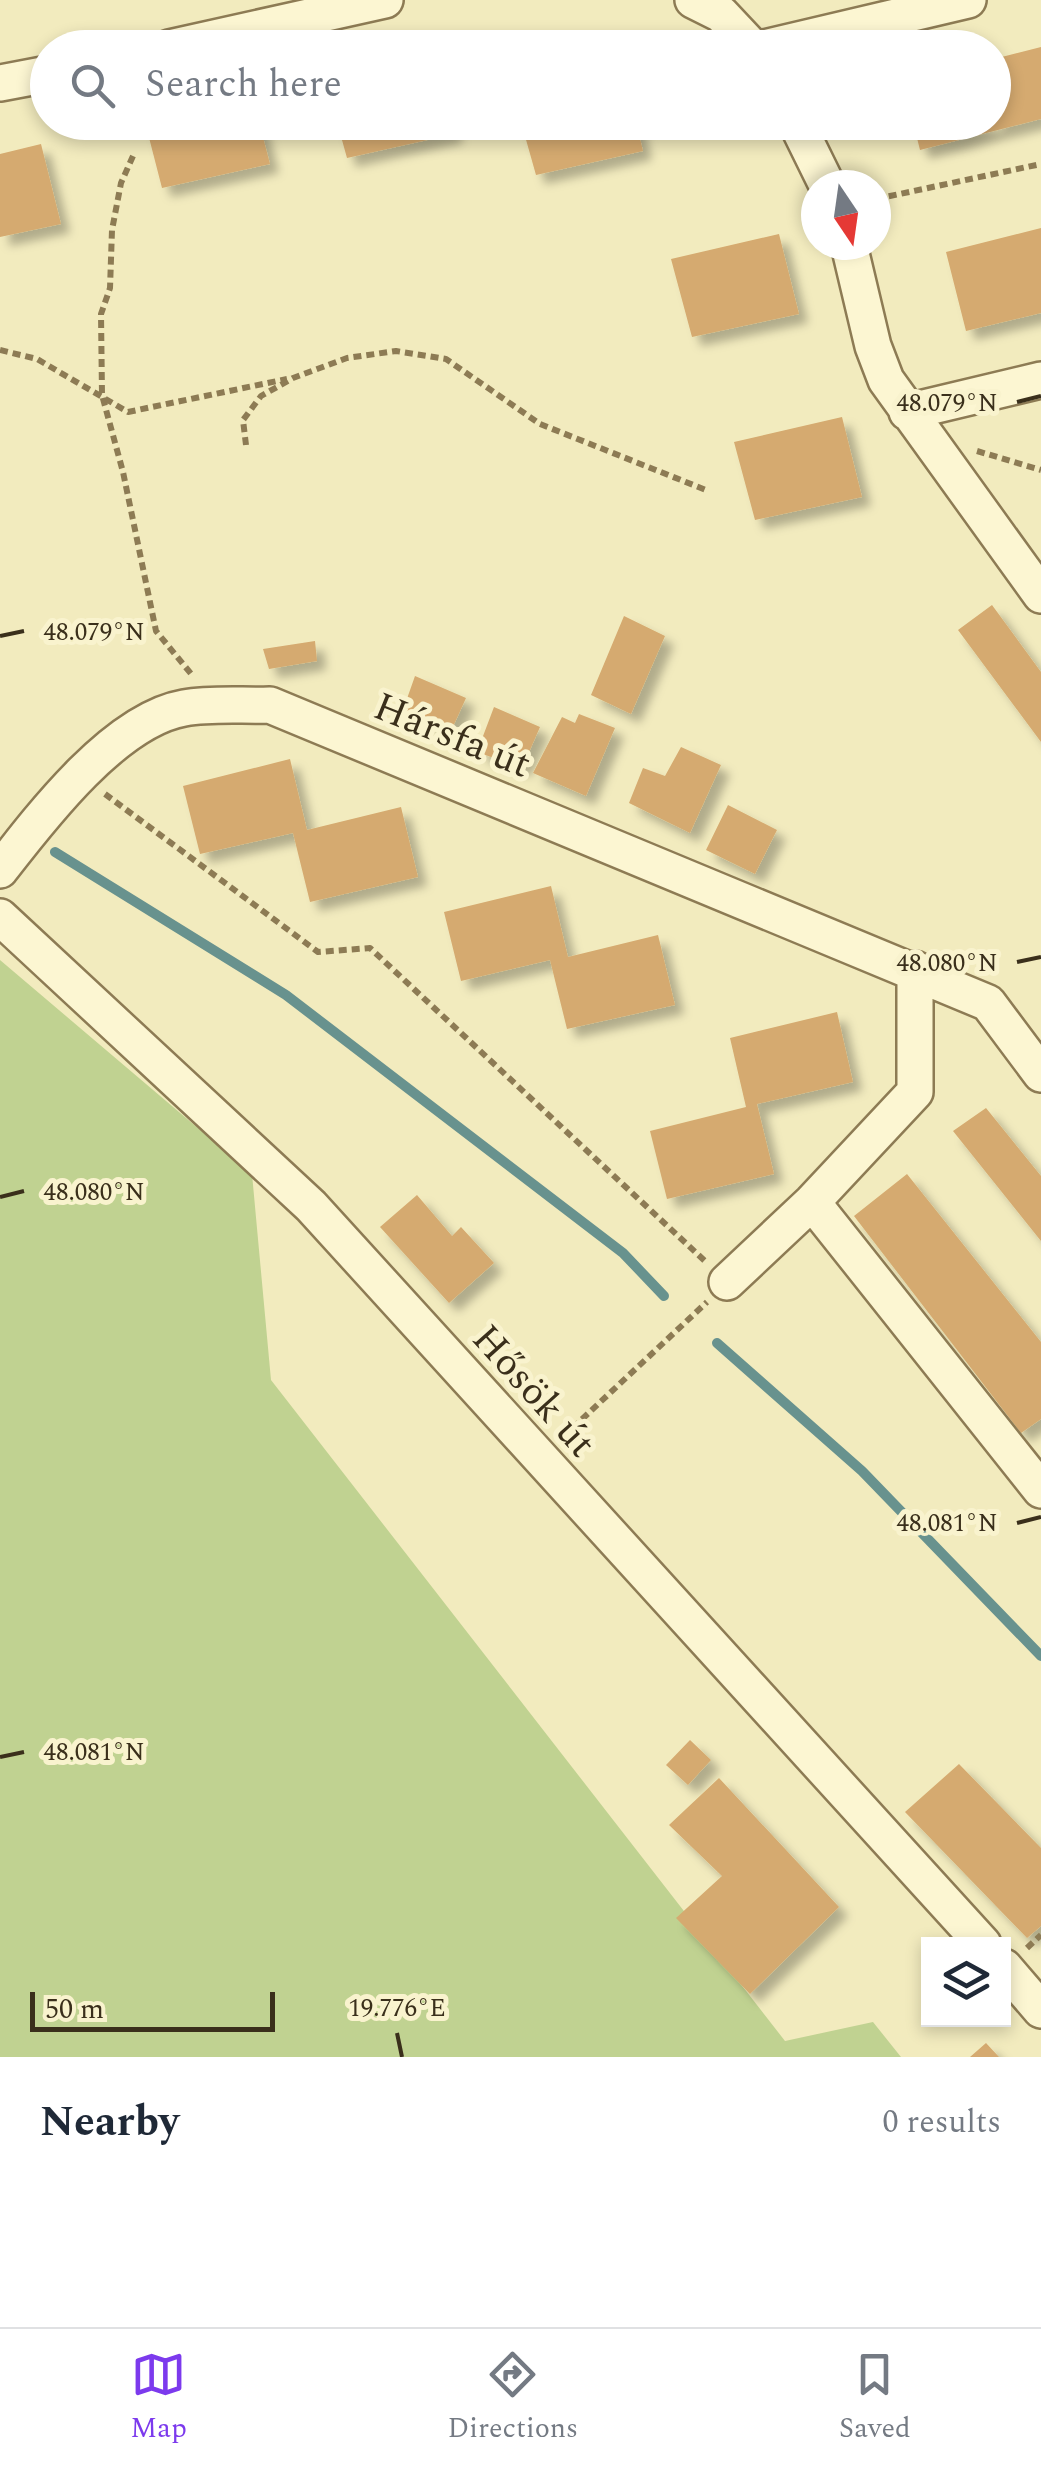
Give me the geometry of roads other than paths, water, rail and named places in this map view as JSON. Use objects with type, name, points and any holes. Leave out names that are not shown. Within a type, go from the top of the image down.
[{"type":"street","points":[[250,30],[385,0]]},
{"type":"street","points":[[693,0],[722,14],[737,30]]},
{"type":"street","points":[[840,30],[968,0]]},
{"type":"street","points":[[0,83],[30,77]]},
{"type":"street","points":[[805,140],[820,170]]},
{"type":"street","points":[[852,260],[872,346],[886,380],[1041,595]]},
{"type":"street","points":[[907,412],[1041,380]]},
{"type":"street","name":"Hársfa út","points":[[0,870],[80,775],[124,737],[182,708],[270,705],[915,969],[988,1003],[1041,1074]]},
{"type":"street","name":"Hősök út","points":[[0,917],[311,1206],[977,1937]]},
{"type":"street","points":[[727,1282],[812,1202],[915,1092],[915,969]]},
{"type":"street","points":[[812,1202],[1041,1490]]},
{"type":"street","points":[[1011,1975],[1041,2010]]},
{"type":"waterway","points":[[55,852],[286,995],[623,1253],[664,1296]]},
{"type":"waterway","points":[[717,1343],[862,1471],[1041,1656]]}]
